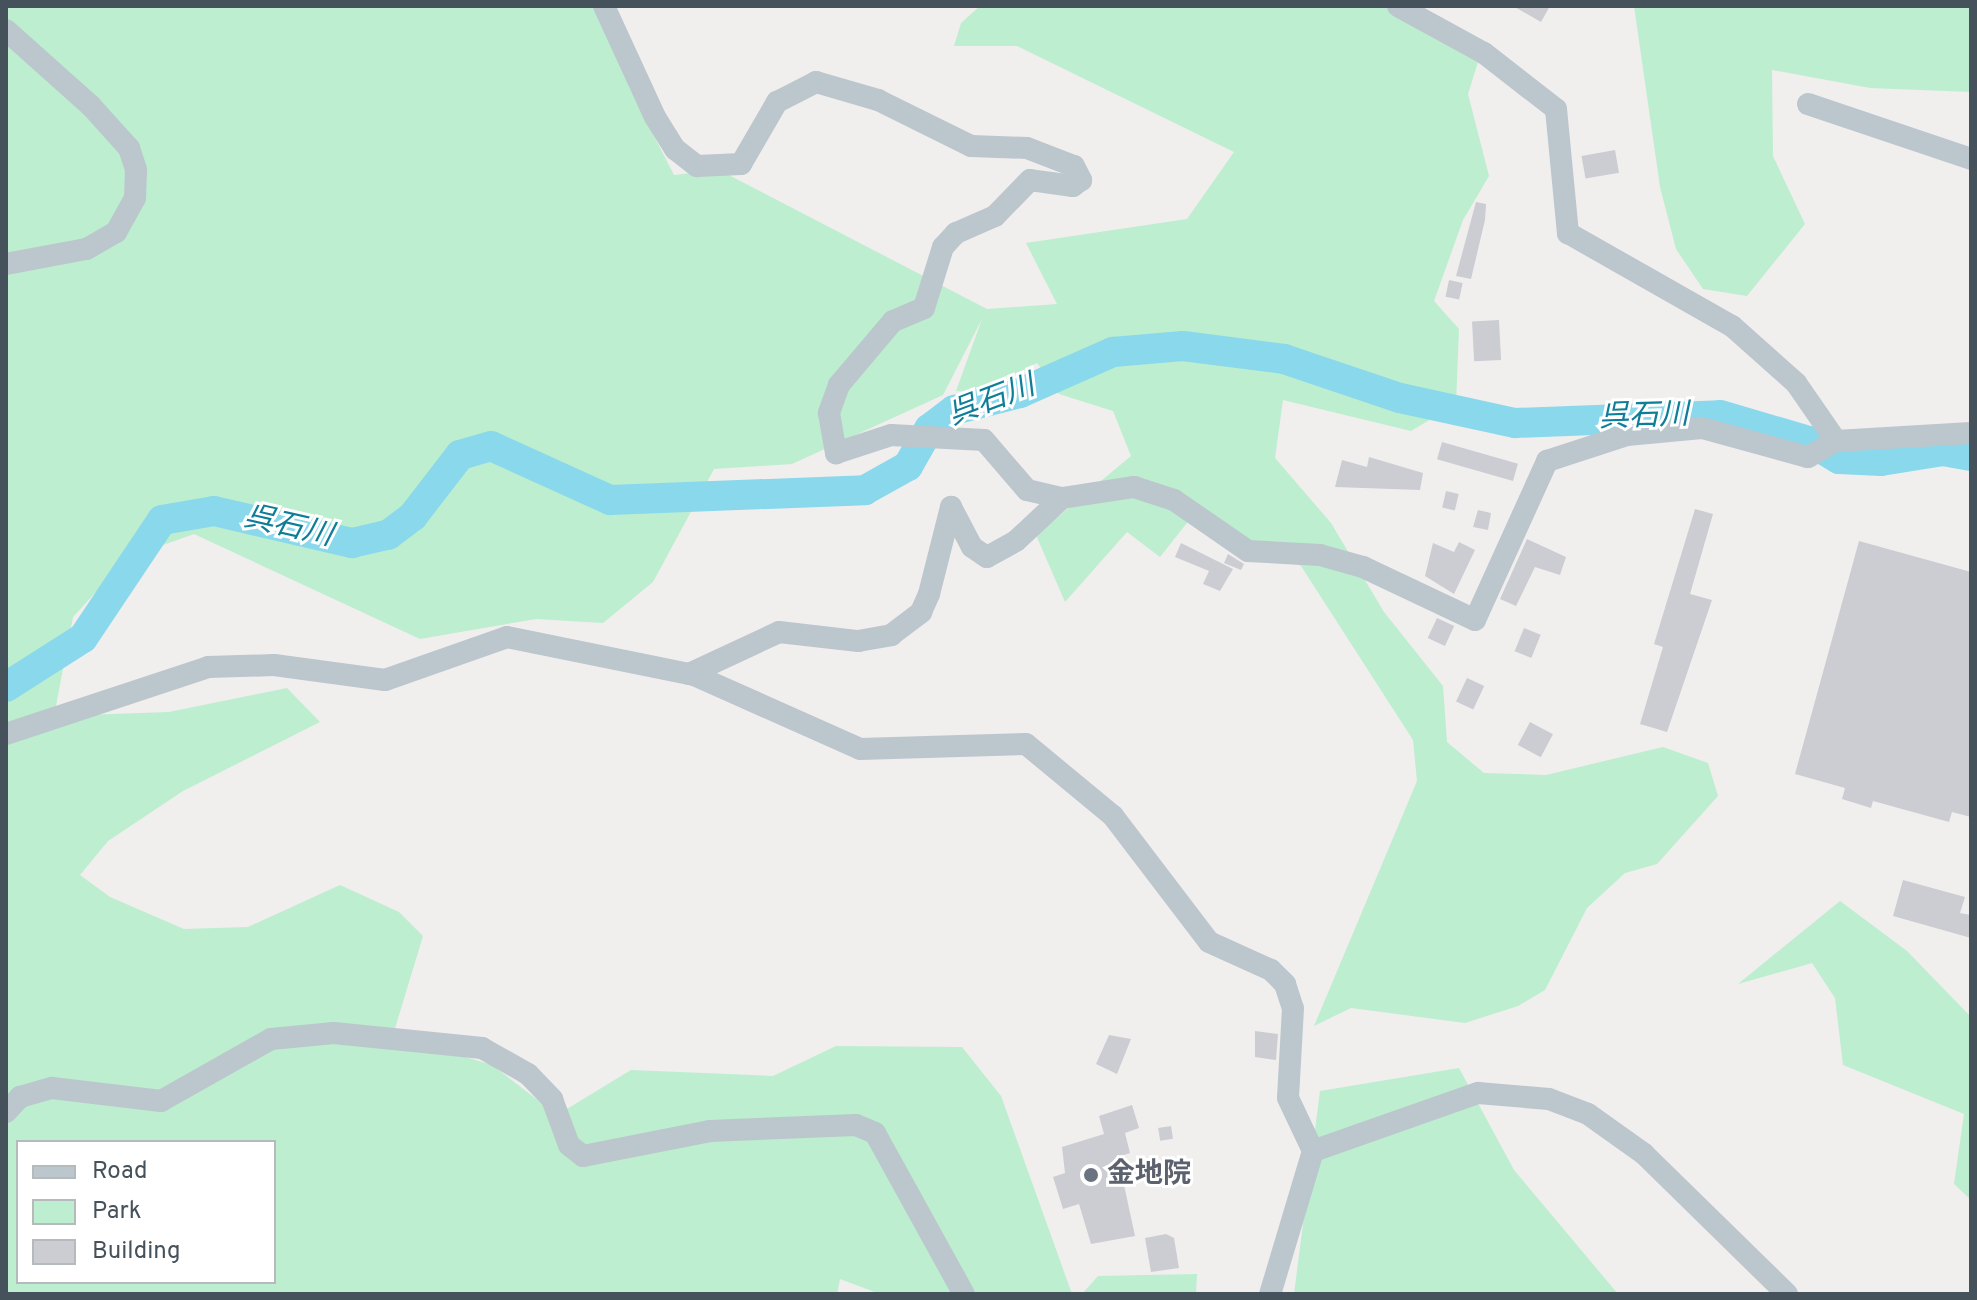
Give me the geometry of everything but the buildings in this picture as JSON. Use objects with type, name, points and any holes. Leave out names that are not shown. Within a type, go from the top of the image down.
[{"type":"street","points":[[604,6],[655,117],[675,149],[697,166],[741,164],[777,102],[816,82],[878,100],[971,146],[1027,148],[1074,166],[1081,180],[1073,186],[1030,180],[995,216],[956,233],[943,247],[924,308],[893,321],[858,355],[829,413],[836,453],[891,435],[984,440],[1027,490],[1062,498],[1134,487],[1174,500],[1248,551],[1320,555],[1363,567],[1475,620],[1547,461],[1627,435],[1702,428],[1808,457],[1834,442],[1971,433]]},
{"type":"street","points":[[1398,6],[1484,53],[1556,109],[1568,233],[1732,326],[1796,383],[1834,442]]},
{"type":"street","points":[[6,30],[91,106],[129,148],[136,170],[135,198],[116,232],[86,249],[6,264]]},
{"type":"street","points":[[1808,104],[1971,159]]},
{"type":"street","points":[[689,674],[779,632],[858,641],[891,635],[921,612],[929,594],[951,507],[972,547],[987,557],[1016,541],[1062,498]]},
{"type":"street","points":[[6,734],[208,667],[274,665],[385,680],[507,637],[689,674],[860,749],[1007,742],[1026,744],[1113,816],[1209,942],[1285,984],[1293,1008],[1288,1098],[1313,1151],[1270,1294]]},
{"type":"street","points":[[6,1112],[20,1097],[52,1088],[161,1101],[271,1039],[334,1033],[482,1048],[528,1074],[552,1099],[569,1145],[583,1156],[710,1131],[856,1125],[875,1133],[964,1294]]},
{"type":"street","points":[[1313,1151],[1478,1093],[1549,1099],[1588,1114],[1644,1154],[1787,1294]]},
{"type":"green space","points":[[6,6],[605,6],[630,89],[674,175],[719,170],[987,309],[1057,304],[1026,243],[1187,219],[1234,152],[1017,46],[954,46],[961,23],[980,6],[1398,6],[1483,46],[1468,94],[1489,176],[1463,220],[1434,301],[1459,329],[1456,404],[1411,431],[1283,400],[1275,458],[1331,523],[1384,612],[1443,686],[1447,742],[1484,773],[1546,775],[1663,747],[1708,763],[1718,796],[1657,864],[1625,873],[1587,908],[1545,990],[1518,1006],[1465,1023],[1351,1008],[1314,1026],[1417,781],[1413,740],[1301,566],[1194,514],[1160,557],[1127,532],[1065,602],[1036,535],[1131,456],[1113,411],[1059,394],[1037,363],[979,393],[956,391],[982,319],[943,395],[792,464],[714,469],[653,582],[603,623],[536,619],[420,639],[194,534],[127,558],[73,617],[54,716],[169,712],[287,688],[320,722],[183,791],[108,841],[80,875],[110,897],[184,929],[248,927],[340,885],[399,912],[423,936],[393,1035],[492,1065],[557,1115],[631,1070],[773,1076],[836,1046],[962,1047],[1001,1096],[1072,1294],[880,1294],[840,1279],[837,1294],[6,1294]]},
{"type":"green space","points":[[1634,6],[1971,6],[1971,92],[1870,88],[1772,70],[1773,156],[1805,224],[1747,296],[1703,289],[1676,249],[1660,187]]},
{"type":"green space","points":[[1840,901],[1907,951],[1971,1017],[1971,1200],[1954,1184],[1964,1114],[1843,1065],[1835,998],[1812,963],[1738,984]]},
{"type":"green space","points":[[1459,1068],[1514,1170],[1618,1294],[1294,1294],[1320,1091]]},
{"type":"green space","points":[[1197,1274],[1196,1294],[1082,1294],[1098,1276]]},
{"type":"waterway","name":"呉石川","points":[[6,687],[83,638],[162,520],[214,511],[352,543],[388,535],[413,516],[460,455],[491,446],[610,500],[865,490],[908,466],[929,429],[954,410],[1020,393],[1113,352],[1183,346],[1284,359],[1400,398],[1515,423],[1720,415],[1809,441],[1839,459],[1881,461],[1943,451],[1971,456]]},
{"type":"place","name":"金地院","points":[[1091,1175]]}]
